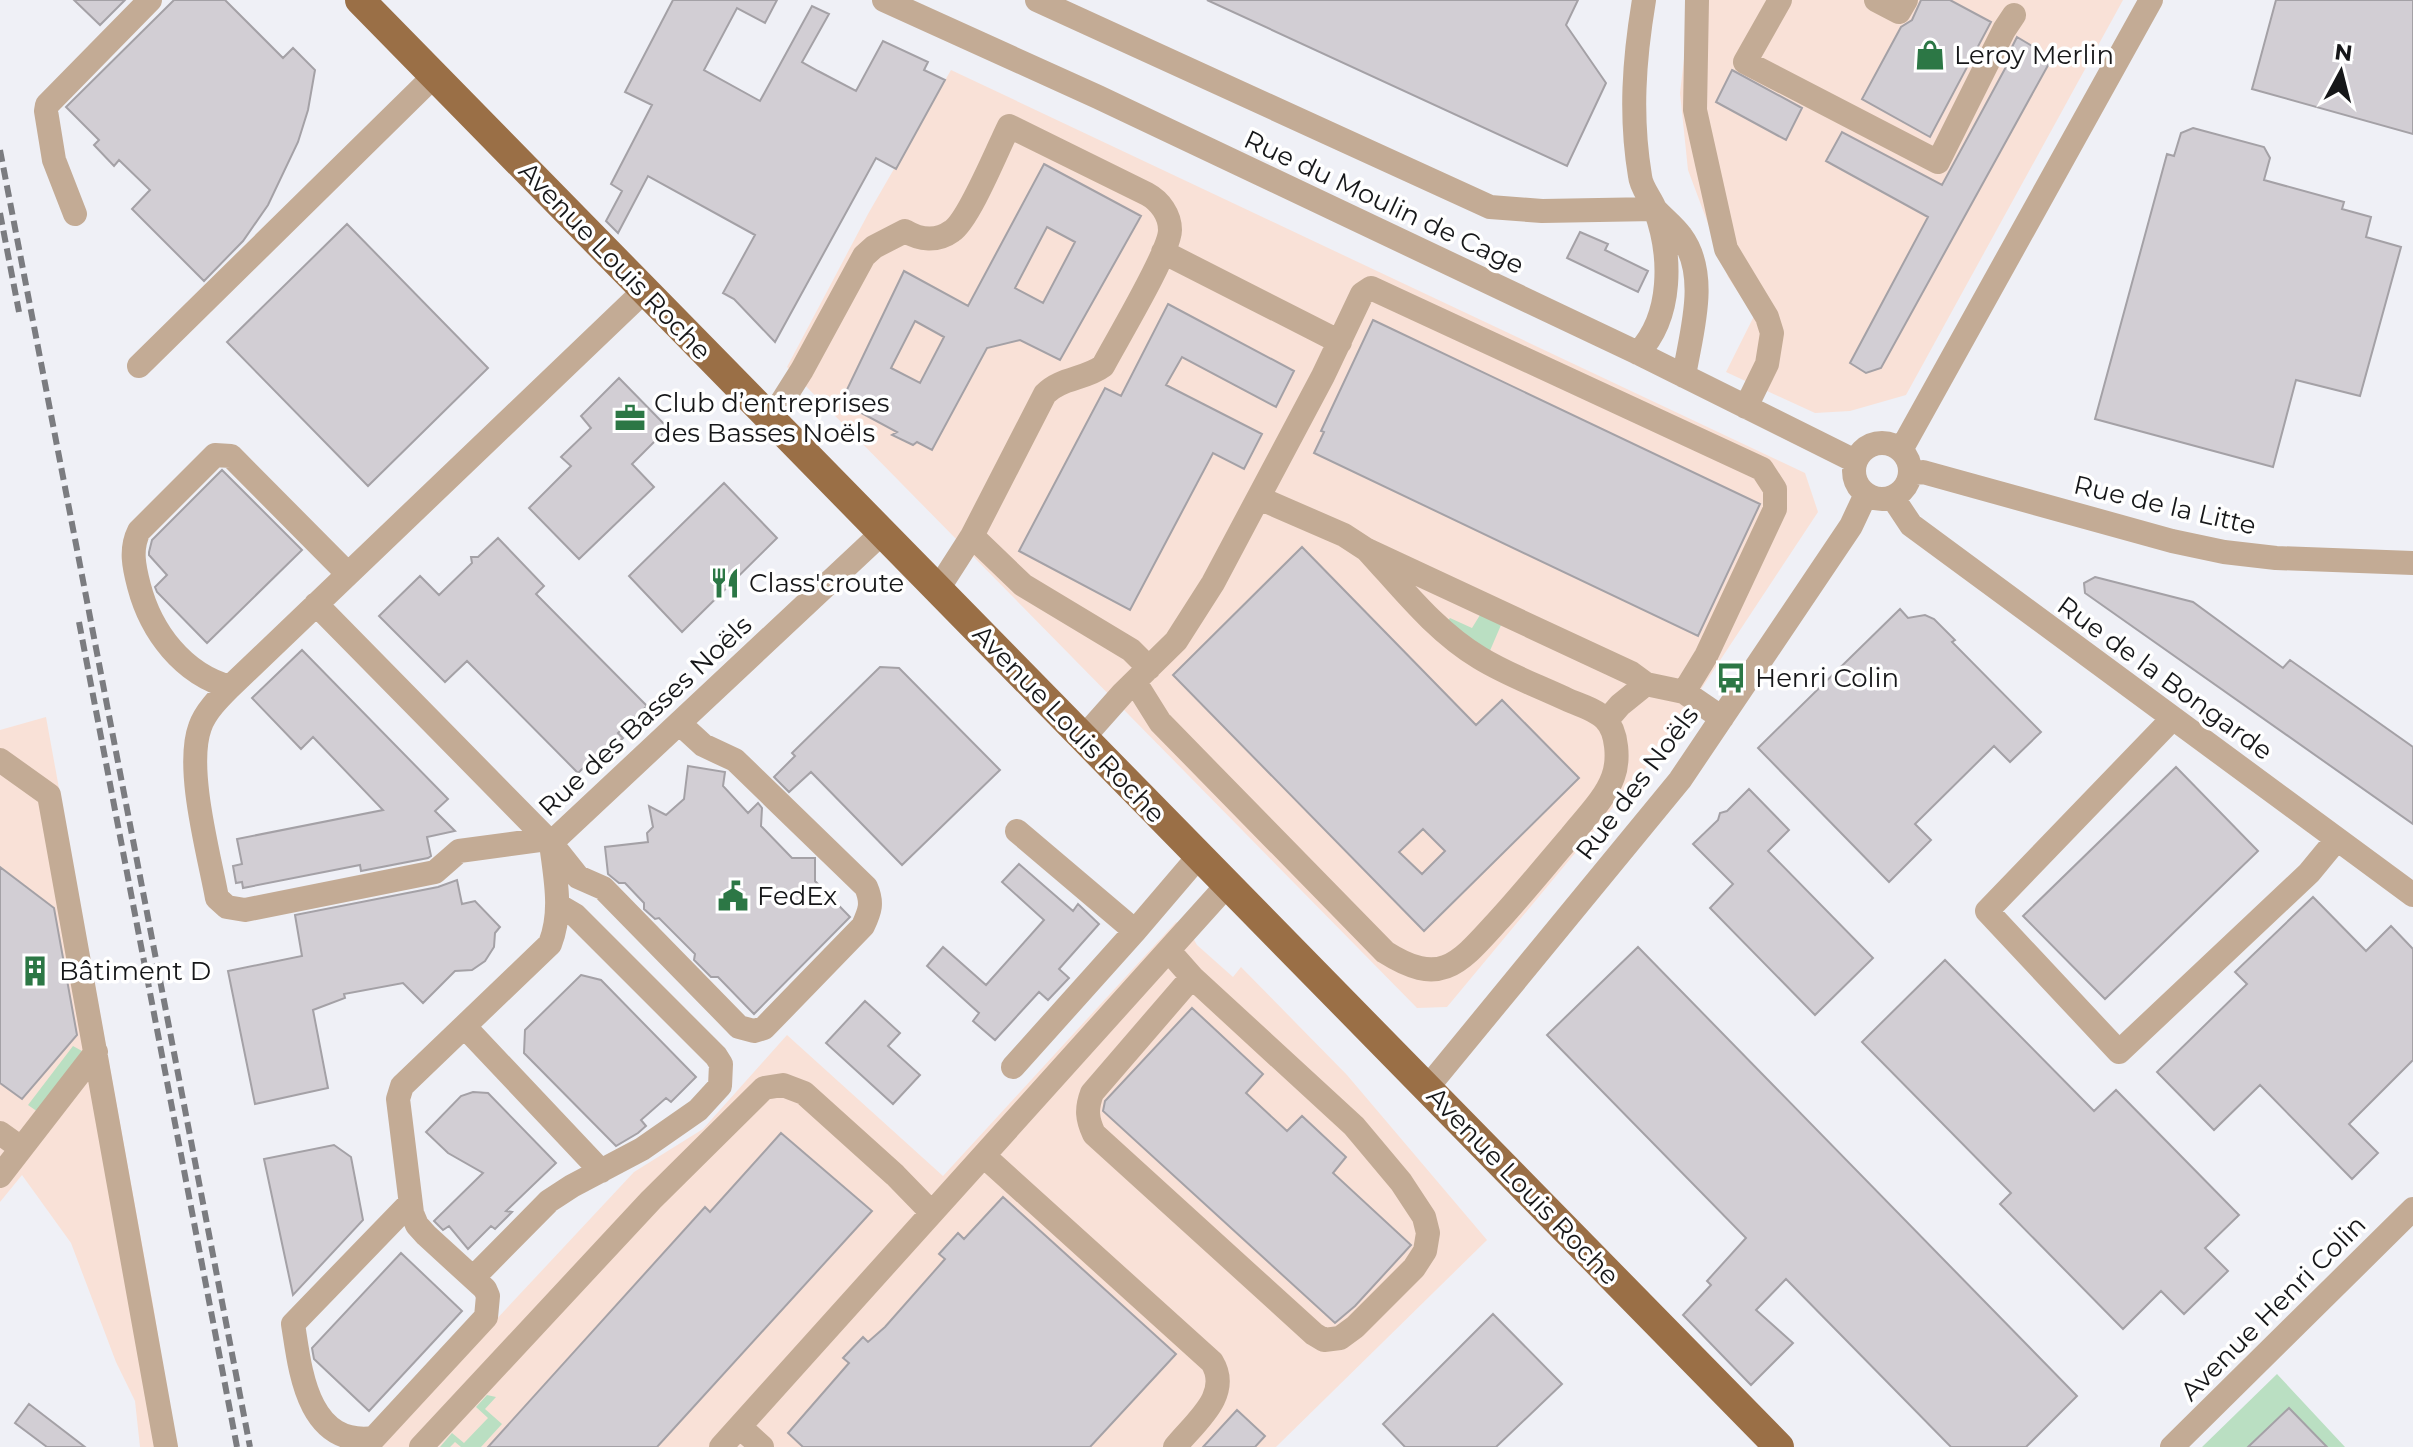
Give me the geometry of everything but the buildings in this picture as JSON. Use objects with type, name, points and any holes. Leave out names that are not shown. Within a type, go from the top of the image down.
[{"type":"main road","name":"Avenue Louis Roche","points":[[360,0],[1779,1447]]},
{"type":"street","points":[[75,214],[54,160],[47,105],[150,0]]},
{"type":"street","name":"Rue du Moulin de Cage","points":[[884,0],[1112,103],[1638,353],[1855,461]]},
{"type":"street","points":[[1037,0],[1490,207],[1542,211],[1655,209]]},
{"type":"street","points":[[1644,0],[1634,58],[1633,112],[1640,181],[1655,209],[1682,237],[1692,257],[1697,282],[1684,376]]},
{"type":"street","points":[[1697,0],[1695,110],[1726,249],[1767,317],[1772,333],[1767,364],[1746,407]]},
{"type":"street","points":[[1780,0],[1745,62],[1938,162],[2014,15]]},
{"type":"street","points":[[1876,0],[1899,12],[1906,0]]},
{"type":"street","points":[[1901,450],[2151,0]]},
{"type":"street","points":[[139,366],[434,76]]},
{"type":"street","points":[[771,419],[802,370],[864,256],[874,247],[905,231],[916,237],[932,239],[944,236],[960,225],[1009,126],[1155,198],[1170,228],[1163,252],[1103,366],[1055,386],[1045,394],[972,536],[938,589]]},
{"type":"street","points":[[1638,353],[1650,340],[1660,319],[1668,269],[1655,209]]},
{"type":"street","points":[[1163,252],[1340,342]]},
{"type":"street","points":[[1083,738],[1176,641],[1213,583],[1259,498],[1362,294],[1371,288],[1762,469],[1775,489],[1775,509],[1706,656],[1684,692]]},
{"type":"street","points":[[549,841],[459,851],[435,872],[245,910],[227,907],[217,898],[195,780],[200,727],[226,691],[644,291]]},
{"type":"street","points":[[1875,444],[1893,445],[1901,450],[1910,474],[1905,488],[1893,498],[1883,500],[1866,494],[1855,480],[1855,461],[1867,447],[1875,444]]},
{"type":"street","points":[[226,691],[172,651],[146,612],[136,574],[133,544],[139,531],[215,455],[231,456],[348,574]]},
{"type":"street","name":"Rue de la Litte","points":[[1910,474],[1923,472],[2172,541],[2224,552],[2276,558],[2413,563]]},
{"type":"street","name":"Rue des Noëls","points":[[1427,1088],[1666,799],[1851,526],[1866,494]]},
{"type":"street","points":[[1259,498],[1344,535],[1367,550],[1631,673],[1646,684],[1684,692],[1722,718]]},
{"type":"street","name":"Rue de la Bongarde","points":[[1893,498],[1911,525],[2413,895]]},
{"type":"street","name":"Rue des Basses Noëls","points":[[316,604],[549,841],[882,533]]},
{"type":"street","points":[[972,536],[1023,585],[1131,650],[1160,722],[1385,952],[1409,966],[1451,966],[1462,960],[1515,904],[1600,800],[1613,778],[1617,764],[1616,744],[1607,720],[1593,711],[1513,676],[1450,639],[1367,550]]},
{"type":"street","points":[[1607,720],[1646,684]]},
{"type":"street","points":[[2173,718],[1987,911],[2119,1052],[2309,873],[2337,839]]},
{"type":"street","points":[[549,841],[578,877],[603,888],[739,1027],[754,1031],[764,1028],[863,926],[871,909],[871,898],[866,887],[735,760],[703,745],[679,723]]},
{"type":"street","points":[[0,760],[49,795],[166,1447]]},
{"type":"street","points":[[1017,831],[1135,931]]},
{"type":"street","points":[[410,1203],[293,1324],[307,1403],[317,1421],[331,1435],[346,1443],[360,1443],[374,1438],[486,1317],[488,1296],[485,1289],[417,1225],[410,1203],[398,1099],[402,1086],[550,944],[558,905],[549,841]]},
{"type":"street","points":[[1013,1067],[1199,856]]},
{"type":"street","points":[[721,1447],[1228,884]]},
{"type":"street","points":[[473,1278],[549,1201],[642,1149],[698,1110],[720,1086],[721,1064],[716,1056],[575,915],[558,905]]},
{"type":"street","points":[[1169,951],[1192,977],[1354,1126],[1401,1182],[1424,1217],[1428,1233],[1425,1251],[1414,1268],[1340,1338],[1324,1340],[1314,1334],[1094,1134],[1088,1120],[1087,1105],[1092,1093],[1192,977]]},
{"type":"street","points":[[465,1027],[601,1171]]},
{"type":"street","points":[[0,1176],[96,1052]]},
{"type":"street","points":[[421,1447],[651,1200],[764,1088],[783,1085],[804,1093],[931,1212]]},
{"type":"street","points":[[0,1133],[21,1148]]},
{"type":"street","points":[[984,1156],[1212,1362],[1218,1372],[1219,1391],[1175,1447]]},
{"type":"street","name":"Avenue Henri Colin","points":[[2172,1447],[2413,1209]]},
{"type":"street","points":[[740,1427],[762,1447]]},
{"type":"shaded area","points":[[1691,0],[2123,0],[1906,395],[1850,411],[1815,413],[1726,372],[1754,316],[1728,277],[1688,170],[1680,93]]},
{"type":"shaded area","points":[[951,70],[1805,473],[1818,512],[1684,715],[1654,758],[1447,1007],[1417,1008],[787,367],[868,214]]},
{"type":"shaded area","points":[[46,717],[176,1447],[140,1447],[135,1401],[116,1362],[71,1243],[22,1175],[0,1202],[0,730]]},
{"type":"shaded area","points":[[1176,922],[1189,931],[1197,945],[1233,977],[1241,967],[1347,1075],[1487,1240],[1276,1447],[377,1447],[634,1172],[703,1129],[787,1035],[943,1176]]},
{"type":"green space","points":[[1480,615],[1501,625],[1489,653],[1447,621],[1450,618],[1472,628]]},
{"type":"green space","points":[[73,1046],[82,1051],[38,1112],[28,1105]]},
{"type":"green space","points":[[2277,1374],[2345,1447],[2327,1447],[2289,1408],[2248,1447],[2202,1447]]},
{"type":"green space","points":[[487,1395],[496,1397],[485,1409],[502,1424],[481,1447],[461,1447],[455,1442],[450,1447],[440,1447],[452,1433],[464,1443],[488,1418],[476,1407]]},
{"type":"railway","points":[[0,150],[250,1447]]},
{"type":"railway","points":[[0,213],[19,312]]},
{"type":"railway","points":[[79,622],[237,1447]]},
{"type":"place","name":"Leroy Merlin","points":[[1930,55]]},
{"type":"place","name":"Club d’entreprises des Basses Noëls","points":[[630,418]]},
{"type":"place","name":"Class'croute","points":[[725,583]]},
{"type":"place","name":"Henri Colin","points":[[1731,678]]},
{"type":"place","name":"FedEx","points":[[733,896]]},
{"type":"place","name":"Bâtiment D","points":[[35,971]]}]
